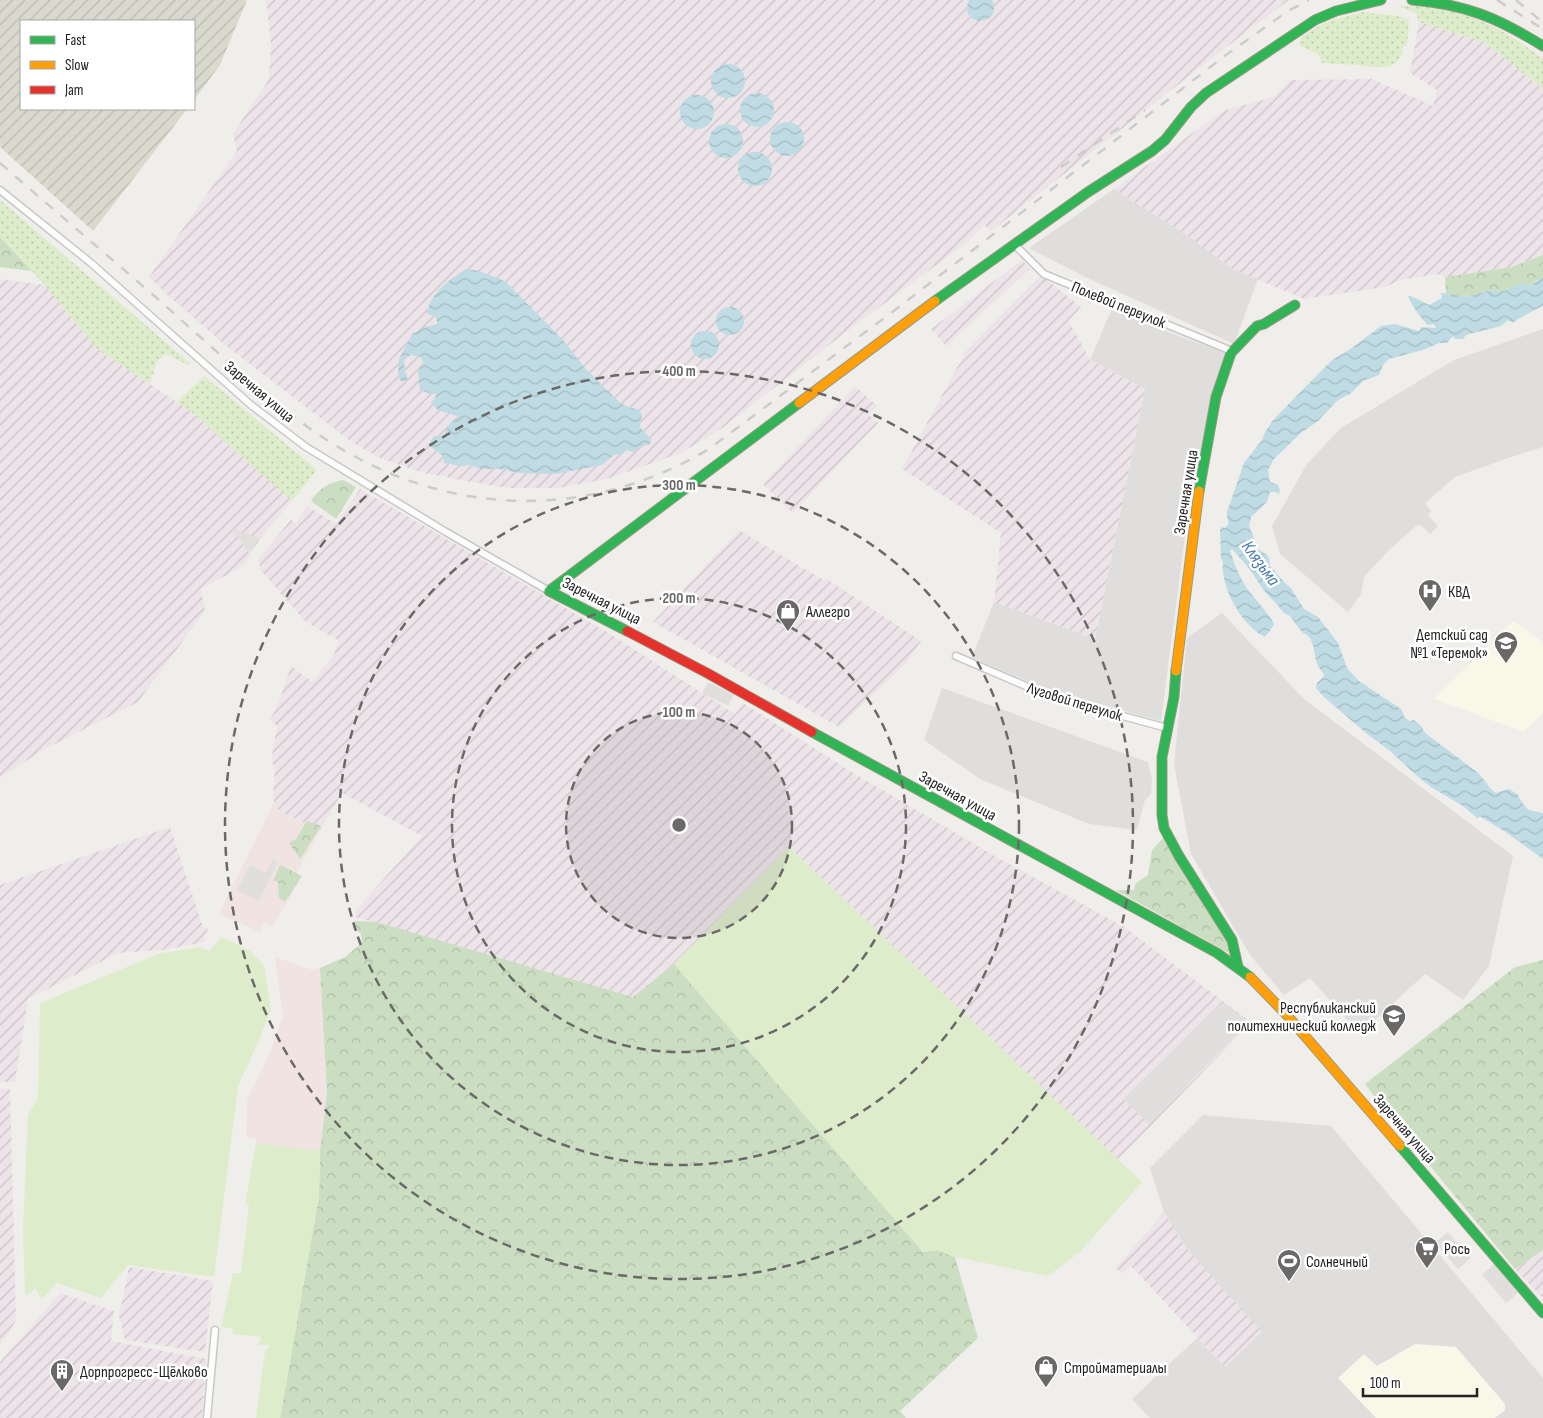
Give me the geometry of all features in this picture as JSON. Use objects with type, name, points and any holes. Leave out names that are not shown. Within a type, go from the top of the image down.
[{"type":"street","points":[[549,591],[955,286],[1088,192],[1152,151],[1165,140],[1191,107],[1206,93],[1305,26],[1326,15],[1356,5],[1381,0]]},
{"type":"street","points":[[1412,0],[1443,2],[1474,9],[1509,26],[1543,46]]},
{"type":"street","name":"Заречная улица","points":[[0,190],[91,263],[251,405],[306,447],[446,532],[549,591],[707,673],[938,801],[1170,926],[1238,967],[1257,983],[1285,1013],[1543,1313]]},
{"type":"street","name":"Полевой переулок","points":[[1014,244],[1044,274],[1227,349],[1231,353]]},
{"type":"street","name":"Заречная улица","points":[[1238,967],[1232,940],[1179,856],[1164,828],[1162,815],[1162,757],[1174,697],[1195,510],[1216,397],[1231,353],[1257,326],[1264,324],[1295,305]]},
{"type":"street","name":"Луговой переулок","points":[[956,656],[1049,696],[1167,728]]},
{"type":"street","points":[[207,1418],[214,1330]]},
{"type":"shaded area","points":[[0,0],[247,0],[220,65],[195,99],[195,20],[20,20],[20,110],[186,110],[93,231],[0,147]]},
{"type":"shaded area","points":[[266,0],[1289,0],[991,231],[984,225],[970,240],[850,329],[721,429],[681,453],[607,479],[558,488],[508,488],[424,473],[382,459],[353,443],[225,345],[149,277],[237,151],[233,134],[269,79],[271,45]]},
{"type":"shaded area","points":[[1419,22],[1484,42],[1543,89],[1543,255],[1512,267],[1445,277],[1438,274],[1400,280],[1385,287],[1304,299],[1233,269],[1191,238],[1114,189],[1223,111],[1274,97],[1289,80],[1372,79],[1433,106],[1437,90],[1410,73]]},
{"type":"shaded area","points":[[1114,189],[1191,238],[1233,269],[1258,279],[1234,344],[1083,276],[1029,248]]},
{"type":"shaded area","points":[[1022,260],[1030,269],[946,346],[931,329]]},
{"type":"shaded area","points":[[1041,275],[1081,307],[1069,321],[1090,360],[1145,389],[1095,639],[994,602],[1001,533],[902,469],[966,351]]},
{"type":"shaded area","points":[[0,279],[45,285],[96,348],[189,410],[292,501],[260,539],[243,566],[201,589],[205,611],[138,702],[43,750],[0,778]]},
{"type":"shaded area","points":[[1112,308],[1160,329],[1225,353],[1206,424],[1186,528],[1161,721],[1047,690],[972,657],[994,602],[1095,639],[1145,389],[1090,360]]},
{"type":"shaded area","points":[[1543,329],[1543,447],[1455,477],[1425,503],[1431,511],[1428,515],[1438,526],[1430,534],[1422,526],[1417,525],[1388,551],[1364,577],[1361,594],[1348,612],[1280,554],[1272,526],[1307,464],[1341,428],[1454,360]]},
{"type":"shaded area","points":[[855,386],[877,406],[869,415],[878,423],[793,513],[763,484]]},
{"type":"shaded area","points":[[360,489],[607,632],[735,714],[743,703],[855,774],[995,856],[1124,927],[1251,1022],[1118,1160],[789,847],[674,964],[634,997],[355,917],[356,910],[422,836],[342,793],[320,830],[279,811],[274,802],[275,768],[271,760],[277,726],[270,720],[278,704],[291,666],[312,682],[333,656],[339,641],[306,622],[261,571],[258,559],[291,520],[296,523],[307,506],[336,524]]},
{"type":"shaded area","points":[[232,529],[259,538],[249,553]]},
{"type":"shaded area","name":"Аллегро","points":[[739,530],[825,581],[827,579],[921,641],[906,663],[839,727],[653,622]]},
{"type":"shaded area","points":[[1222,613],[1304,699],[1513,856],[1489,966],[1463,1000],[1425,974],[1360,1034],[1310,978],[1284,995],[1250,955],[1191,854],[1174,764],[1187,638]]},
{"type":"shaded area","name":"Детский сад №1 «Теремок»","points":[[1513,621],[1543,642],[1543,712],[1524,732],[1434,699]]},
{"type":"shaded area","points":[[708,682],[734,695],[728,706],[702,693]]},
{"type":"shaded area","points":[[942,688],[1148,762],[1152,779],[1151,794],[1145,800],[1137,830],[1089,824],[980,779],[924,740]]},
{"type":"shaded area","points":[[274,802],[279,811],[320,830],[295,876],[299,881],[273,926],[264,923],[260,932],[219,914]]},
{"type":"shaded area","points":[[170,827],[203,927],[208,929],[204,942],[163,950],[118,953],[28,999],[15,1082],[0,1082],[0,885]]},
{"type":"shaded area","points":[[273,859],[278,862],[259,901],[237,890],[250,865],[266,873]]},
{"type":"shaded area","points":[[275,957],[312,970],[320,968],[327,1093],[320,1151],[256,1143],[256,1139],[246,1137],[247,1100],[270,1053],[283,1017]]},
{"type":"shaded area","points":[[1223,1002],[1249,1022],[1149,1124],[1123,1099]]},
{"type":"shaded area","points":[[0,1089],[10,1089],[16,1320],[8,1335],[0,1344]]},
{"type":"shaded area","name":"Солнечный","points":[[1203,1115],[1331,1126],[1543,1378],[1543,1418],[1150,1418],[1132,1399],[1197,1338],[1225,1367],[1209,1274],[1186,1248],[1164,1212],[1150,1168]]},
{"type":"shaded area","points":[[1164,1212],[1186,1248],[1262,1332],[1225,1367],[1131,1266],[1122,1274],[1116,1268]]},
{"type":"shaded area","points":[[1448,1232],[1471,1258],[1458,1269],[1435,1243]]},
{"type":"shaded area","points":[[1543,1250],[1543,1298],[1515,1269]]},
{"type":"shaded area","points":[[1494,1264],[1518,1293],[1506,1303],[1482,1275]]},
{"type":"shaded area","points":[[129,1267],[213,1281],[205,1352],[125,1340],[119,1316]]},
{"type":"shaded area","points":[[60,1293],[114,1311],[111,1341],[206,1359],[202,1418],[0,1418],[0,1362]]},
{"type":"shaded area","points":[[1415,1344],[1456,1347],[1505,1404],[1505,1410],[1495,1418],[1376,1418],[1338,1378],[1364,1354],[1377,1366]]},
{"type":"green space","points":[[1397,6],[1432,7],[1463,14],[1477,19],[1517,40],[1543,59],[1543,89],[1484,42],[1419,22],[1416,13]]},
{"type":"green space","points":[[1363,12],[1399,16],[1409,20],[1407,45],[1403,47],[1401,56],[1393,65],[1379,67],[1322,63],[1318,54],[1299,45],[1301,37],[1326,22]]},
{"type":"green space","points":[[0,200],[191,364],[188,365],[166,354],[157,361],[150,384],[96,348],[45,285],[0,237]]},
{"type":"green space","points":[[0,237],[32,271],[0,267]]},
{"type":"green space","points":[[1543,255],[1543,278],[1530,286],[1523,283],[1500,292],[1490,290],[1468,297],[1446,294],[1445,277],[1512,267]]},
{"type":"green space","points":[[204,376],[317,470],[292,501],[189,410],[177,402]]},
{"type":"green space","points":[[343,480],[356,487],[336,519],[311,501],[325,487],[333,482]]},
{"type":"green space","points":[[307,821],[321,826],[300,859],[289,843],[296,839]]},
{"type":"green space","points":[[1164,837],[1229,942],[1231,949],[1227,952],[1116,890],[1134,890],[1136,883],[1148,875],[1152,850]]},
{"type":"green space","points":[[789,847],[1142,1182],[1080,1252],[1048,1276],[955,1257],[937,1250],[923,1252],[674,964]]},
{"type":"green space","points":[[280,865],[302,876],[285,902],[279,898],[278,882],[273,881]]},
{"type":"green space","points":[[355,921],[376,922],[633,997],[674,964],[923,1252],[937,1250],[955,1257],[978,1338],[900,1411],[906,1418],[280,1418],[319,1196],[320,1151],[327,1093],[320,968],[345,957],[362,943],[361,934],[353,927]]},
{"type":"green space","points":[[222,937],[250,951],[264,965],[271,1009],[238,1086],[214,1277],[128,1265],[101,1298],[57,1283],[41,1300],[36,1288],[25,1297],[23,1228],[28,1115],[38,1099],[40,1003],[158,954],[200,947],[209,951]]},
{"type":"green space","points":[[1543,960],[1543,1250],[1515,1269],[1365,1084],[1515,967]]},
{"type":"green space","points":[[256,1143],[320,1151],[319,1196],[280,1418],[256,1418],[265,1351],[269,1348],[269,1345],[258,1345],[261,1337],[233,1334],[232,1328],[221,1327],[233,1273],[241,1273],[249,1205],[245,1204]]},
{"type":"water","points":[[969,0],[992,0],[994,9],[992,15],[980,21],[969,16],[967,9]]},
{"type":"water","points":[[728,64],[740,69],[745,81],[740,93],[728,98],[716,93],[711,81],[716,69]]},
{"type":"water","points":[[757,93],[769,98],[774,110],[769,122],[757,127],[745,122],[740,110],[745,98]]},
{"type":"water","points":[[697,95],[709,100],[714,112],[709,124],[697,129],[685,124],[680,112],[685,100]]},
{"type":"water","points":[[787,122],[799,127],[804,139],[799,151],[787,156],[775,151],[770,139],[775,127]]},
{"type":"water","points":[[726,124],[738,129],[743,141],[738,153],[726,158],[714,153],[709,141],[714,129]]},
{"type":"water","points":[[755,152],[767,157],[772,169],[767,181],[755,186],[743,181],[738,169],[743,157]]},
{"type":"water","points":[[466,269],[479,271],[505,281],[563,340],[585,368],[619,402],[639,410],[642,415],[640,427],[651,439],[650,444],[642,446],[633,452],[626,450],[622,454],[614,455],[602,465],[555,474],[519,473],[444,463],[442,455],[428,445],[434,436],[443,437],[451,422],[460,417],[438,410],[431,403],[437,394],[420,390],[418,372],[423,362],[421,357],[410,355],[404,360],[405,372],[408,378],[405,381],[401,381],[398,376],[399,359],[412,334],[425,327],[438,324],[435,316],[427,314],[432,300],[447,282]]},
{"type":"water","name":"Клязьма","points":[[1543,278],[1543,306],[1513,323],[1508,320],[1501,326],[1466,335],[1463,339],[1455,339],[1453,336],[1447,343],[1439,343],[1423,350],[1389,359],[1383,365],[1379,375],[1363,381],[1350,394],[1338,400],[1318,421],[1301,433],[1274,459],[1268,470],[1270,482],[1278,485],[1279,494],[1270,492],[1267,502],[1251,517],[1249,526],[1259,550],[1269,557],[1270,566],[1291,588],[1304,609],[1318,617],[1338,643],[1347,668],[1359,681],[1401,709],[1405,718],[1410,721],[1414,720],[1425,733],[1477,772],[1493,791],[1496,793],[1509,789],[1517,794],[1529,810],[1543,813],[1543,859],[1504,831],[1481,817],[1477,818],[1463,806],[1431,787],[1324,697],[1316,688],[1317,683],[1324,676],[1317,663],[1310,639],[1265,592],[1248,567],[1232,549],[1230,551],[1243,583],[1270,617],[1274,625],[1265,637],[1248,624],[1234,605],[1225,583],[1221,559],[1220,530],[1229,523],[1227,512],[1244,463],[1262,440],[1273,420],[1332,360],[1381,326],[1395,324],[1419,331],[1421,327],[1436,328],[1434,324],[1428,325],[1408,296],[1429,305],[1442,298],[1441,293],[1468,297],[1490,290],[1500,292],[1523,283],[1530,286]]},
{"type":"water","points":[[730,307],[740,311],[744,321],[740,331],[730,335],[720,331],[716,321],[720,311]]},
{"type":"water","points":[[705,331],[715,335],[719,345],[715,355],[705,359],[695,355],[691,345],[695,335]]},
{"type":"railway","points":[[0,163],[228,362],[302,423],[361,460],[410,481],[459,494],[509,500],[560,499],[610,490],[660,474],[709,449],[895,310],[1226,55],[1288,11],[1309,0]]},
{"type":"railway","points":[[1497,0],[1543,29]]},
{"type":"railway","points":[[1516,0],[1541,21]]},
{"type":"railway","points":[[1061,167],[1145,110]]},
{"type":"traffic: fast","points":[[935,301],[1088,192],[1152,151],[1165,140],[1191,107],[1206,93],[1315,20],[1336,11],[1381,0]]},
{"type":"traffic: fast","points":[[1412,0],[1448,5],[1480,14],[1496,20],[1543,46]]},
{"type":"traffic: fast","points":[[1199,491],[1216,397],[1231,353],[1257,326],[1264,324],[1295,305]]},
{"type":"traffic: fast","points":[[627,631],[549,591],[799,403]]},
{"type":"traffic: fast","points":[[1176,671],[1174,697],[1162,757],[1162,815],[1164,828],[1179,856],[1232,940],[1238,967]]},
{"type":"traffic: fast","points":[[812,732],[1217,953],[1250,977]]},
{"type":"traffic: fast","points":[[1400,1146],[1543,1313]]},
{"type":"traffic: slow","points":[[799,403],[935,301]]},
{"type":"traffic: slow","points":[[1176,671],[1199,491]]},
{"type":"traffic: slow","points":[[1250,977],[1285,1013],[1400,1146]]},
{"type":"traffic: jam","points":[[627,631],[812,732]]},
{"type":"place","name":"КВД","points":[[1430,612]]},
{"type":"place","name":"Аллегро","points":[[788,632]]},
{"type":"place","name":"Детский сад №1 «Теремок»","points":[[1506,664]]},
{"type":"place","name":"Республиканский политехнический колледж","points":[[1394,1037]]},
{"type":"place","name":"Рось","points":[[1427,1269]]},
{"type":"place","name":"Солнечный","points":[[1289,1282]]},
{"type":"place","name":"Стройматериалы","points":[[1046,1388]]},
{"type":"place","name":"Дорпрогресс-Щёлково","points":[[62,1392]]}]
